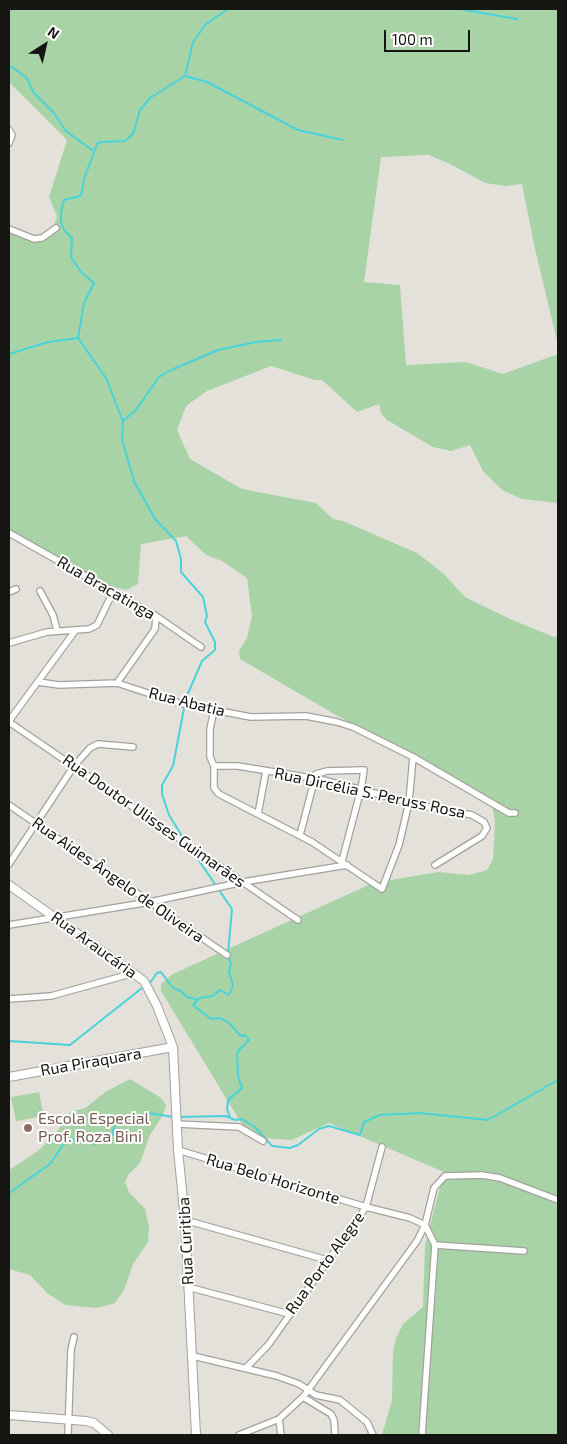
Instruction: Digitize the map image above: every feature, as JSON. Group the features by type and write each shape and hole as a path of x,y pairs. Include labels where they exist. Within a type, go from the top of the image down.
{"street":[{"path":"9,143 10,132"},
{"path":"9,229 34,239 42,238 56,228"},
{"name":"Rua Bracatinga","path":"9,533 156,616 201,647"},
{"path":"9,592 16,589"},
{"path":"40,590 53,616 57,630"},
{"path":"9,641 57,630 68,629 75,631 89,629 97,625 114,592"},
{"path":"117,683 154,629 156,616"},
{"path":"9,721 75,631"},
{"name":"Rua Abatia","path":"38,682 59,685 117,683 175,702 214,710 266,717 306,716 337,722 352,727 413,757"},
{"path":"214,710 210,729 210,757 214,766 214,788 219,794 300,836 345,863 382,889 399,844 410,802 413,757 509,813 515,813"},
{"name":"Rua Doutor Ulisses Guimarães","path":"9,721 298,920"},
{"path":"9,864 74,766 90,748 98,744 133,747"},
{"name":"Rua Dircélia S. Peruss Rosa","path":"214,766 238,766 313,778 472,815 484,822 487,828 482,836 435,865"},
{"path":"258,814 266,771"},
{"path":"300,836 313,778 316,774 327,771 365,771 345,863"},
{"name":"Rua Aides Ângelo de Oliveira","path":"9,805 227,955"},
{"path":"9,925 150,902 345,863"},
{"name":"Rua Araucária","path":"9,885 144,981 157,1006 173,1048"},
{"path":"9,999 51,996 134,973"},
{"name":"Rua Piraquara","path":"9,1076 173,1048"},
{"name":"Rua Curitiba","path":"173,1048 178,1150 186,1220 196,1435"},
{"path":"177,1124 239,1127 263,1141"},
{"name":"Rua Porto Alegre","path":"246,1368 269,1344 366,1207 382,1147"},
{"name":"Rua Belo Horizonte","path":"178,1150 366,1207 410,1218 425,1225"},
{"path":"239,1435 280,1419 308,1390 417,1242 425,1225 434,1188 445,1176 482,1174 500,1178 558,1200"},
{"path":"186,1220 327,1260"},
{"path":"422,1435 435,1245 425,1225"},
{"path":"435,1245 524,1251"},
{"path":"188,1287 289,1314"},
{"path":"68,1435 71,1350 74,1337"},
{"path":"192,1356 290,1380 316,1395 345,1403 367,1422 373,1435"},
{"path":"302,1397 331,1414 334,1420 335,1435"},
{"path":"9,1415 94,1423 108,1435"},
{"path":"280,1419 281,1435"}],"green space":[{"path":"9,9 558,9 558,345 522,184 505,186 485,183 429,155 381,157 364,282 400,285 406,365 466,362 503,374 558,354 558,503 522,499 502,490 483,471 470,445 451,451 433,447 387,420 381,413 379,404 357,412 322,380 315,380 271,366 207,391 186,406 177,430 190,459 242,489 316,503 333,519 343,521 417,553 443,573 465,597 510,619 554,637 558,635 558,1435 382,1435 392,1400 393,1352 396,1338 403,1324 423,1307 425,1245 444,1172 329,1123 292,1140 263,1138 246,1131 161,991 161,984 173,974 373,883 438,872 469,875 487,870 493,859 495,822 491,798 336,715 240,659 239,651 247,638 252,616 247,578 222,561 206,555 186,536 141,544 138,584 126,590 108,586 9,529 9,232 35,239 53,229 57,216 49,197 67,140 9,82"},
{"path":"130,1079 161,1098 166,1105 163,1115 150,1135 140,1163 129,1174 125,1182 129,1192 145,1209 149,1227 148,1242 133,1264 124,1290 115,1303 97,1308 65,1305 47,1293 30,1275 9,1269 9,1170 38,1151 56,1133 70,1112 85,1108 107,1091"},
{"path":"39,1092 44,1116 16,1121 11,1097"}],"waterway":[{"path":"184,839 169,815 162,794 162,785 173,766 186,698 202,661 215,650 215,642 205,622 207,616 203,597 181,572 181,559 176,541 155,519 134,481 122,440 123,421 106,378 78,338 84,303 94,283 81,272 71,257 72,238 64,230 61,222 61,213 64,200 80,196 97,144 101,142 125,141 133,134 140,110 150,98 185,76 193,42 206,24 228,9"},
{"path":"459,9 517,19"},
{"path":"9,65 27,78 33,92 53,112 66,131 92,150"},
{"path":"185,76 207,82 298,130 343,140"},
{"path":"9,354 48,342 78,338"},
{"path":"123,421 136,410 159,377 169,371 218,350 256,342 281,340"},
{"path":"191,849 232,909 228,953"},
{"path":"228,957 231,963 229,972 233,985 229,995 220,990 213,996 200,998 193,1005 211,1019 220,1018 228,1022 241,1036 245,1035 249,1040 237,1054 238,1077 242,1088 228,1100 227,1109 230,1117"},
{"path":"149,984 157,973 161,972 173,988 181,991 187,997 196,999 196,1002"},
{"path":"9,1041 70,1045 142,988"},
{"path":"178,1117 226,1116 235,1120 242,1119 256,1128 272,1146 290,1148 298,1145 319,1129 329,1126 360,1135 364,1122 380,1115 420,1113 488,1120 558,1080"},
{"path":"9,1193 50,1164 63,1145 70,1140 79,1139 95,1144 112,1135 115,1124 118,1121 149,1113 173,1117"}],"place":[{"name":"Escola Especial Prof. Roza Bini","path":"28,1128"}]}
